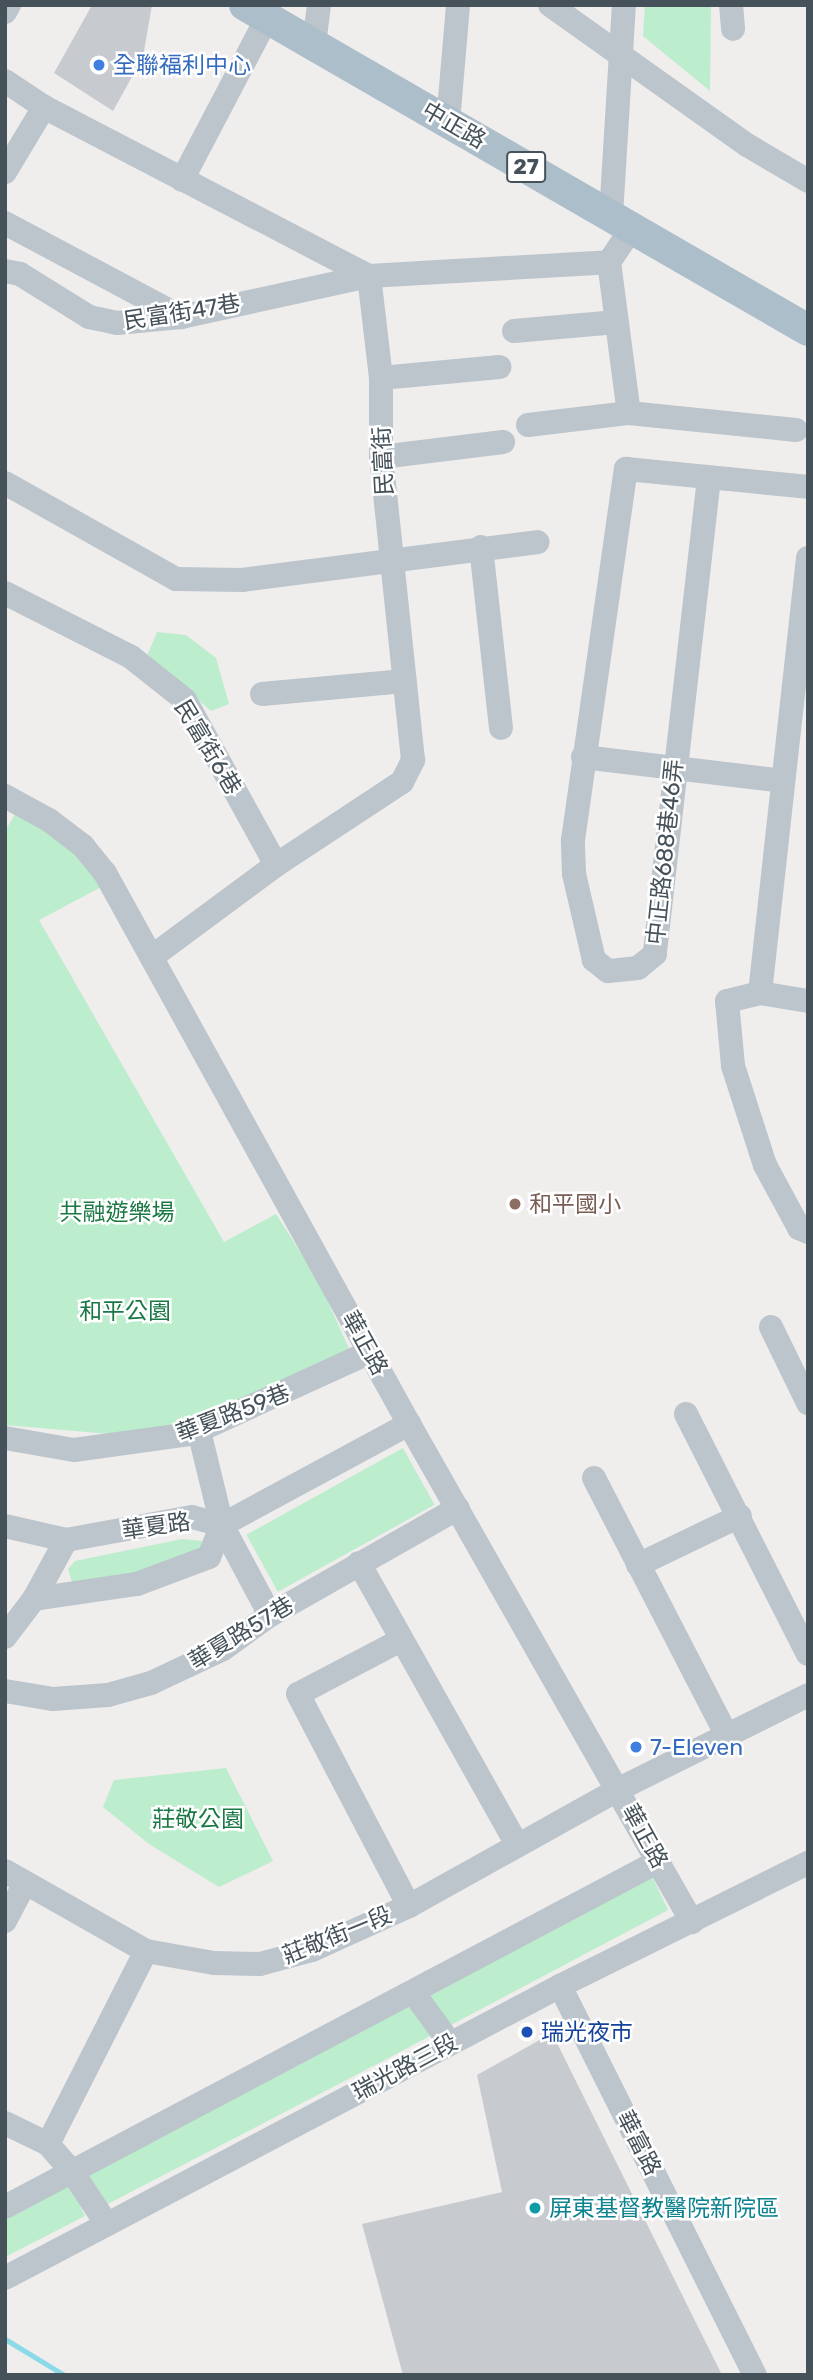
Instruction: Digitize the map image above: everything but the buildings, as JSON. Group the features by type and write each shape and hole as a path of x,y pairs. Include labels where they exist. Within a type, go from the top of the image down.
{"main road":[{"name":"中正路","path":"256,12 808,330"}],"street":[{"path":"5,12 9,5"},
{"path":"314,45 319,5"},
{"path":"448,122 458,5"},
{"path":"550,5 747,145 808,181"},
{"path":"624,5 621,55 622,222 609,262 629,414"},
{"path":"182,180 256,12"},
{"path":"5,81 44,107 369,276"},
{"path":"5,172 44,107"},
{"path":"5,223 181,317"},
{"name":"民富街47巷","path":"5,271 20,274 89,317 117,323 181,317 369,276 609,262"},
{"name":"民富街","path":"153,956 276,865 402,782 413,760 381,457 380,378 369,276"},
{"path":"514,331 617,323"},
{"path":"380,378 499,367"},
{"path":"528,425 629,414 796,430"},
{"path":"381,457 503,442"},
{"name":"中正路688巷46弄","path":"626,469 709,478 655,954 638,968 608,971 594,960 574,874 583,757 626,469"},
{"path":"709,478 808,486"},
{"path":"5,483 176,579 242,580 391,558 538,542"},
{"path":"481,547 501,728"},
{"path":"760,993 808,558"},
{"name":"民富街6巷","path":"5,593 131,657 185,700 276,865"},
{"path":"262,694 404,681"},
{"path":"583,757 783,781"},
{"name":"華正路","path":"7,803 49,820 83,846 105,873 409,1424 619,1789 692,1922"},
{"path":"808,1001 760,993 727,1001 733,1066 765,1165 799,1228 808,1233"},
{"path":"771,1327 808,1403"},
{"name":"華夏路59巷","path":"5,1438 74,1450 199,1431 370,1352"},
{"path":"686,1414 808,1654"},
{"name":"華夏路","path":"5,1526 66,1540 192,1517 222,1525 409,1424"},
{"path":"199,1431 222,1525 270,1615"},
{"path":"594,1478 726,1734"},
{"name":"華夏路57巷","path":"5,1691 53,1699 119,1692 151,1683 223,1649 270,1615 458,1508"},
{"path":"638,1565 740,1516"},
{"path":"34,1599 137,1584 209,1557 222,1525"},
{"path":"5,1637 34,1599 66,1540"},
{"path":"359,1563 517,1845"},
{"path":"401,1640 298,1694 409,1906"},
{"name":"莊敬街一段","path":"15,1877 146,1951 214,1963 260,1964 312,1950 409,1906 619,1789 808,1695"},
{"path":"5,2207 659,1861"},
{"name":"瑞光路三段","path":"5,2278 559,1986 808,1863"},
{"path":"5,1921 15,1877"},
{"path":"48,2144 146,1951"},
{"name":"華富路","path":"559,1986 755,2375"},
{"path":"413,1992 450,2043"},
{"path":"5,2123 48,2144 74,2172 106,2223"}],"green space":[{"path":"645,5 711,5 710,91 643,36"},
{"path":"157,632 186,635 216,658 229,704 211,711 147,656"},
{"name":"和平公園","path":"20,806 64,832 105,885 39,920 224,1242 276,1214 318,1280 351,1353 183,1427 121,1435 5,1425 5,831"},
{"path":"403,1448 435,1505 278,1592 246,1535"},
{"path":"182,1539 202,1541 201,1548 136,1576 72,1582 68,1569 75,1561"},
{"name":"莊敬公園","path":"226,1768 273,1861 219,1887 149,1844 103,1807 114,1780"},
{"path":"652,1876 668,1910 381,2062 104,2206 84,2173"},
{"path":"69,2182 85,2216 5,2257 5,2215"}],"waterway":[{"path":"5,2339 64,2375"}],"place":[{"name":"全聯福利中心","path":"99,65"},
{"name":"和平國小","path":"515,1204"},
{"name":"7-Eleven","path":"636,1747"},
{"name":"瑞光夜市","path":"527,2032"},
{"name":"屏東基督教醫院新院區","path":"535,2208"}],"park label":[{"name":"共融遊樂場","path":"117,1212"}]}
